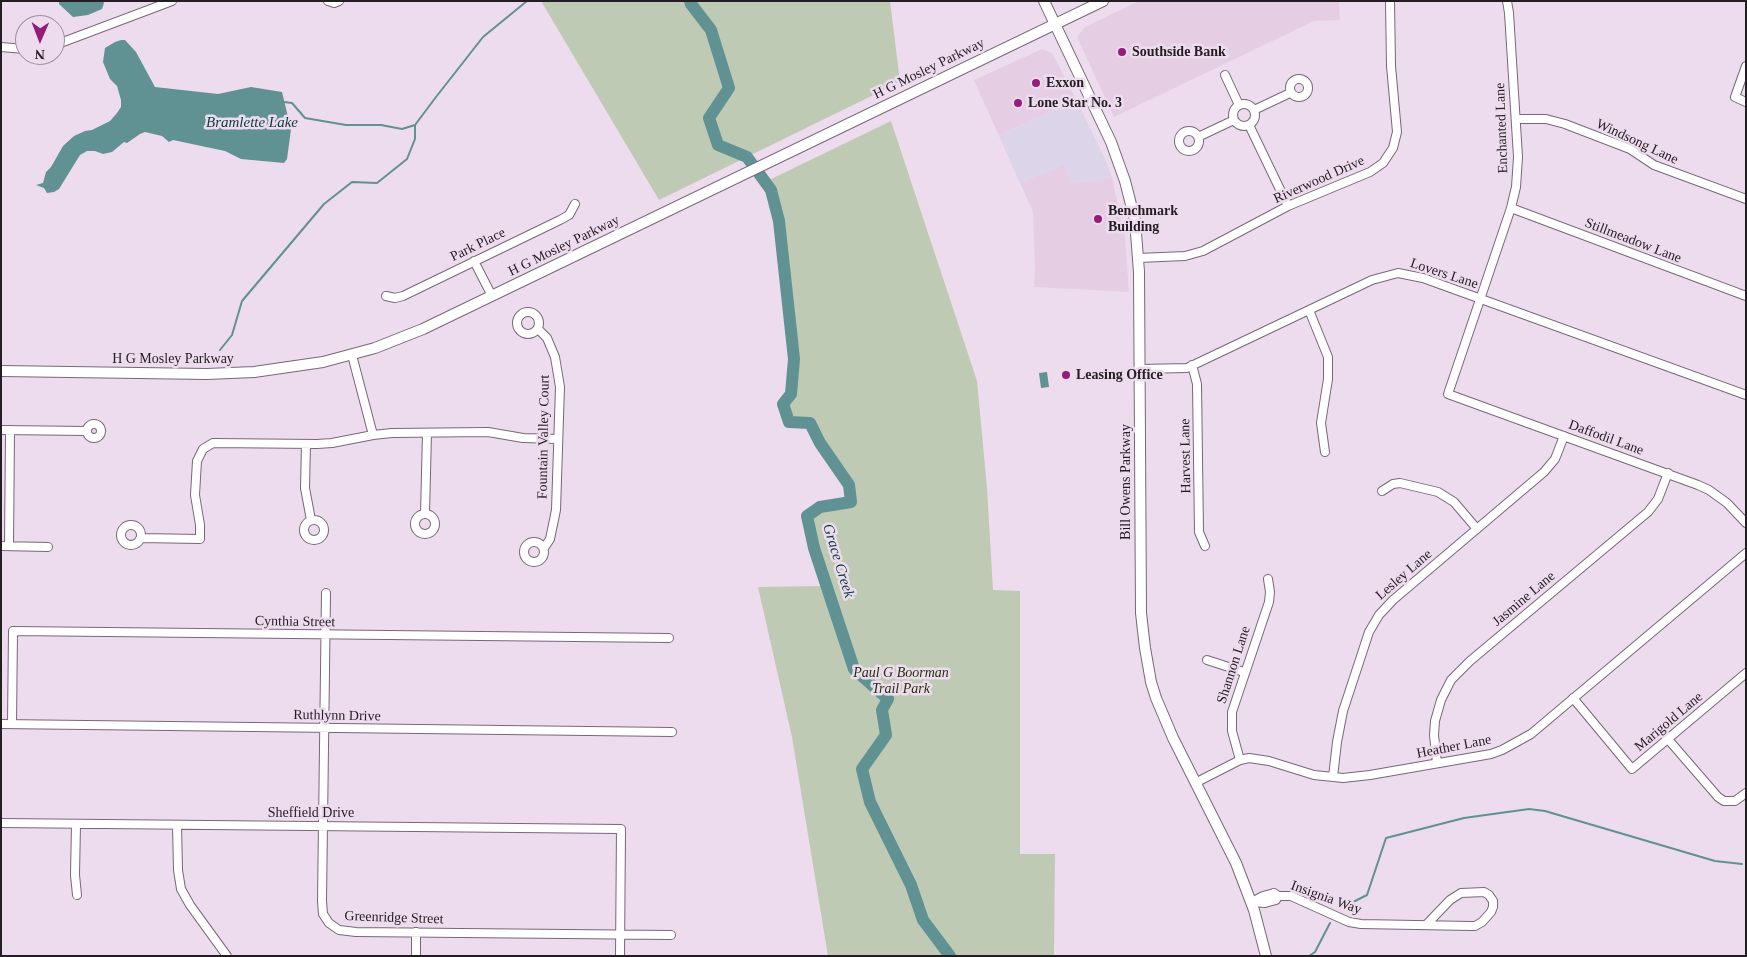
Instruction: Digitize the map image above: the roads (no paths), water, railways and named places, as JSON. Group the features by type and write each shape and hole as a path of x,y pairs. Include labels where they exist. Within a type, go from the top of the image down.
{"main road":[{"name":"Bill Owens Parkway","path":"1044,1 1118,158 1133,212 1138,258 1141,604 1145,648 1156,698 1195,783 1231,851 1252,902 1266,956"},
{"name":"H G Mosley Parkway","path":"1,371 222,373 269,370 323,362 396,340 492,296 1103,1"}],"street":[{"path":"65,41 172,1"},
{"path":"328,1 334,3 339,1"},
{"name":"Riverwood Drive","path":"1138,258 1198,253 1288,206 1376,168 1385,161 1392,151 1397,132 1390,66 1390,1"},
{"name":"Enchanted Lane","path":"1448,394 1511,208 1518,172 1507,1"},
{"path":"1,47 15,48"},
{"path":"1746,66 1734,98 1746,102"},
{"path":"1225,75 1239,105"},
{"path":"1254,110 1290,93"},
{"path":"1239,105 1249,105 1254,110 1254,120 1249,125 1242,126 1234,120 1234,110 1239,105"},
{"name":"Windsong Lane","path":"1516,119 1546,119 1566,124 1630,150 1654,165 1746,199"},
{"path":"1198,137 1234,120"},
{"path":"1249,125 1288,206"},
{"name":"Park Place","path":"386,296 395,298 403,296 564,218 569,215 575,204"},
{"name":"Stillmeadow Lane","path":"1511,208 1746,296"},
{"path":"474,261 492,296"},
{"name":"Lovers Lane","path":"1140,369 1181,368 1192,365 1372,280 1398,273 1423,278 1746,394"},
{"path":"1309,310 1328,357 1328,380 1321,423 1325,452"},
{"name":"Fountain Valley Court","path":"538,329 547,338 555,357 560,387 555,516 550,539 544,548"},
{"path":"352,354 373,435"},
{"name":"Harvest Lane","path":"1192,365 1197,384 1199,532 1205,546"},
{"name":"Daffodil Lane","path":"1448,394 1698,484 1718,496 1746,523"},
{"path":"1,430 87,431"},
{"path":"10,430 5,485 5,546 48,547"},
{"path":"141,538 200,540 200,523 195,495 197,461 200,452 209,444 217,442 306,444 332,443 386,433 488,432 523,438 558,439"},
{"path":"425,514 427,433"},
{"name":"Lesley Lane","path":"1333,777 1343,711 1374,622 1384,608 1548,468 1557,454 1564,436"},
{"path":"306,444 304,480 311,520"},
{"name":"Jasmine Lane","path":"1438,763 1434,735 1435,721 1444,694 1456,675 1470,661 1648,512 1662,492 1668,473"},
{"path":"1382,492 1393,484 1400,483 1438,492 1454,502 1477,529"},
{"name":"Heather Lane","path":"1195,783 1240,760 1249,758 1260,759 1314,775 1333,777 1370,775 1490,754 1512,746 1531,734 1746,552"},
{"name":"Shannon Lane","path":"1240,760 1233,738 1231,717 1268,602 1270,592 1268,578"},
{"name":"Greenridge Street","path":"326,593 322,907 324,917 329,923 339,930 349,932 671,934"},
{"name":"Cynthia Street","path":"12,724 13,632 669,638"},
{"path":"1207,660 1244,672"},
{"name":"Marigold Lane","path":"1573,698 1632,769 1746,673"},
{"name":"Ruthlynn Drive","path":"1,724 672,732"},
{"path":"1668,738 1718,797 1724,800 1735,801 1746,794"},
{"name":"Sheffield Drive","path":"1,823 621,829 620,934"},
{"path":"76,824 77,895"},
{"path":"177,825 178,870 181,889 190,906 227,956"},
{"name":"Insignia Way","path":"1252,902 1265,903 1276,900 1278,896 1291,896 1356,924 1471,926 1479,925 1491,912 1494,904 1491,898 1484,892 1461,893 1450,900 1426,925"},
{"path":"416,932 416,956"},
{"path":"620,934 620,956"}],"water":[{"path":"59,1 103,1 104,3 102,9 88,15 73,17 59,4"},
{"name":"Bramlette Lake","path":"125,40 136,52 155,87 218,94 251,87 282,92 291,129 287,159 284,163 241,159 225,151 173,140 169,142 162,136 145,132 127,143 124,142 112,152 103,154 87,151 80,155 59,189 47,193 44,188 36,185 43,183 46,172 63,146 74,136 110,121 121,107 117,86 110,79 103,62 105,48"},
{"path":"1047,372 1049,387 1041,388 1039,373"}],"waterway":[{"path":"220,350 232,335 242,301 324,204 352,182 377,183 407,159 415,139 415,125 436,97 483,37 527,1"},
{"name":"Grace Creek","path":"690,1 711,30 729,88 709,118 718,145 747,157 771,190 779,221 794,359 791,394 783,404 789,422 810,423 820,443 849,485 851,502 820,507 807,516 814,548 854,669 888,699 882,710 886,735 862,769 870,802 911,885 923,920 950,956"},
{"path":"284,102 292,103 305,118 346,125 381,125 402,129 415,125"},
{"path":"1340,906 1367,895 1386,838 1464,818 1529,809 1545,811 1715,861 1742,864"},
{"path":"1309,956 1315,952 1330,923"}],"place":[{"name":"Southside Bank","path":"1122,52"},
{"name":"Exxon","path":"1036,83"},
{"name":"Lone Star No. 3","path":"1018,103"},
{"name":"Benchmark Building","path":"1098,219"},
{"name":"Leasing Office","path":"1066,375"}],"park label":[{"name":"Paul G Boorman Trail Park","path":"901,682"}]}
